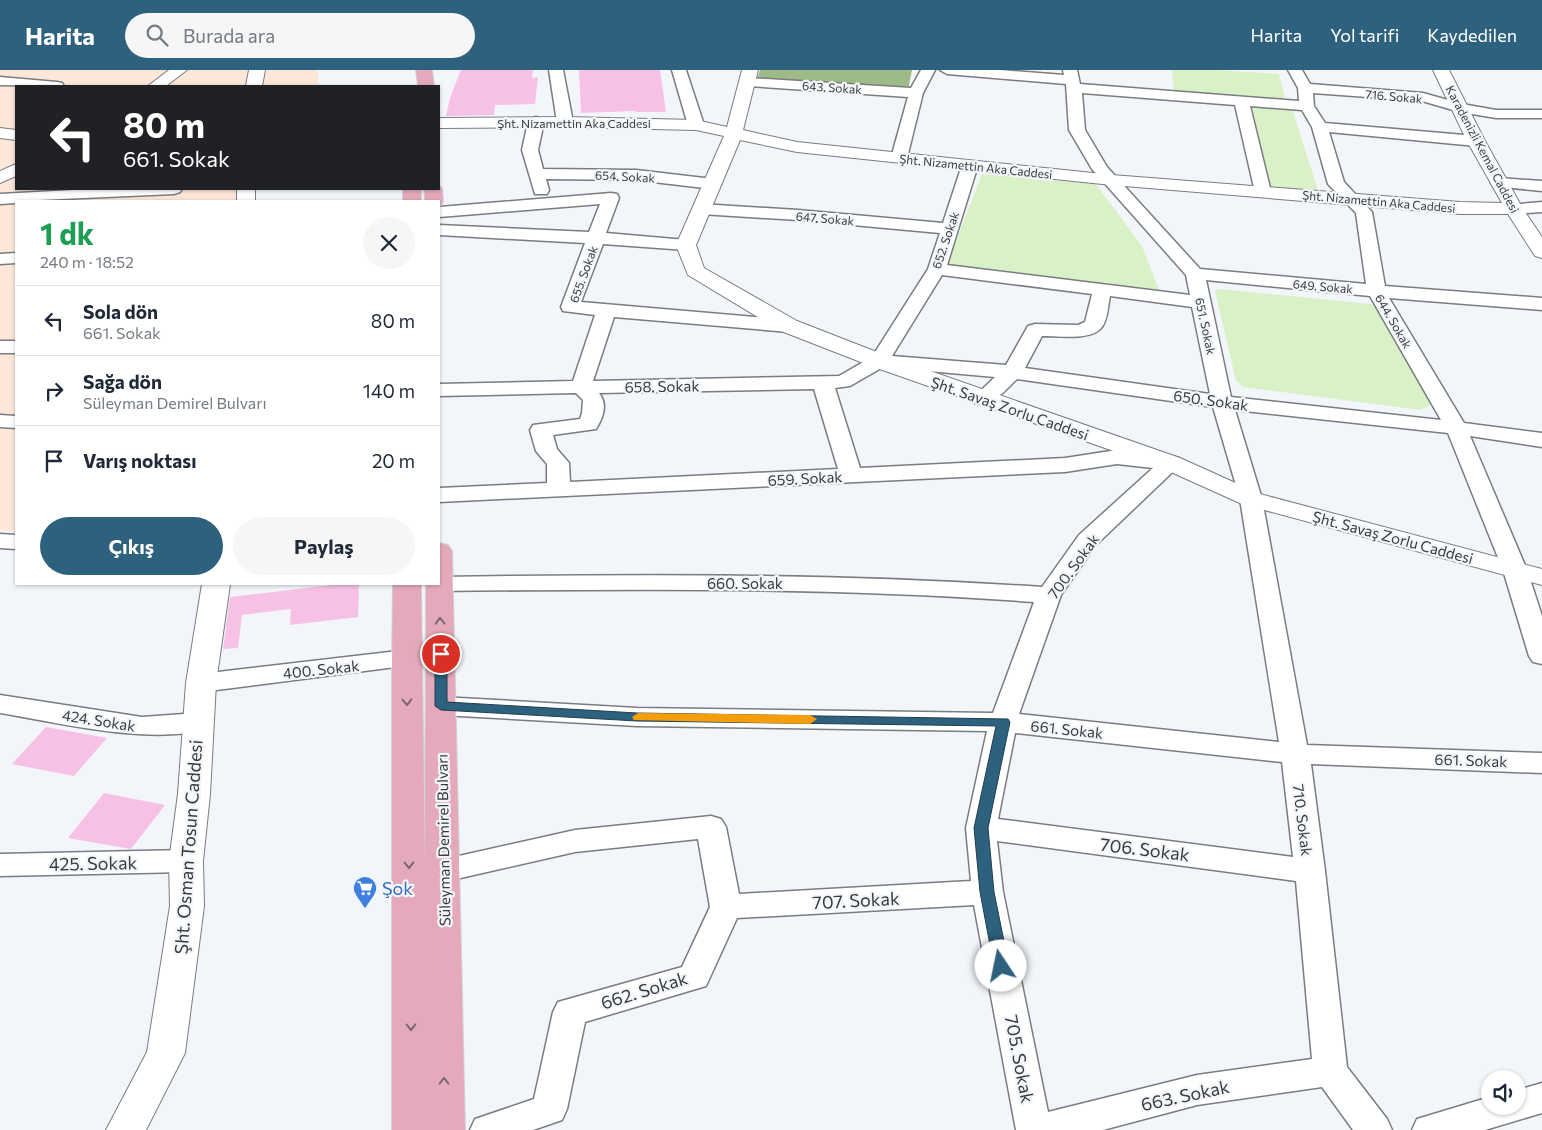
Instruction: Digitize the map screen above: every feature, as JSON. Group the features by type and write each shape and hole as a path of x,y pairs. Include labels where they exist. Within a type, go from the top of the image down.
{"main road":[{"path":"424,70 426,85"},
{"name":"Süleyman Demirel Bulvarı","path":"440,584 445,1130"},
{"path":"407,585 406,660 412,1130"}],"street":[{"path":"157,85 179,70"},
{"path":"254,85 257,70"},
{"path":"556,70 565,122"},
{"path":"679,70 696,125"},
{"path":"899,158 916,93 928,70"},
{"name":"716. Sokak","path":"947,70 1072,79 1241,100 1306,97 1423,97 1460,108 1496,114 1542,114"},
{"name":"644. Sokak","path":"1290,70 1306,97 1320,127 1336,184 1364,212 1376,291 1456,428 1515,570 1542,656"},
{"name":"Karadenizli Kemal Caddesi","path":"1440,70 1499,183 1542,252"},
{"path":"440,230 597,238 686,245 733,132 749,76"},
{"name":"643. Sokak","path":"749,76 916,93"},
{"name":"651. Sokak","path":"1072,79 1077,130 1100,169 1112,180 1195,274 1222,402 1251,499"},
{"path":"0,81 45,85"},
{"path":"1241,100 1264,192"},
{"path":"536,122 530,150 544,202"},
{"name":"Şht. Nizamettin Aka Caddesi","path":"440,123 565,122 696,125 797,147 970,166 1112,180 1460,208 1514,209"},
{"path":"1320,127 1476,141"},
{"path":"0,133 15,135"},
{"name":"652. Sokak","path":"879,361 936,269 970,166"},
{"path":"0,178 15,170"},
{"name":"654. Sokak","path":"537,174 636,175 712,184"},
{"path":"1499,183 1542,186"},
{"path":"0,199 157,190"},
{"name":"655. Sokak","path":"440,212 611,198 570,307 789,326"},
{"path":"1514,209 1542,207"},
{"name":"647. Sokak","path":"701,209 798,215 950,229"},
{"name":"Şht. Savaş Zorlu Caddesi","path":"686,245 695,271 789,326 879,361 1170,464 1251,499 1542,577"},
{"path":"0,259 15,258"},
{"path":"936,269 1201,302"},
{"name":"649. Sokak","path":"1195,274 1542,304"},
{"path":"982,399 1014,372 1035,330 1080,331 1094,325 1102,290"},
{"path":"559,490 558,463 547,451 541,430 588,424 593,413 593,399 581,387 606,311"},
{"path":"0,347 15,347"},
{"name":"650. Sokak","path":"879,361 1014,372 1222,402 1456,428 1542,440"},
{"name":"658. Sokak","path":"440,390 843,382 879,361"},
{"path":"823,383 850,476"},
{"path":"0,421 15,422"},
{"name":"659. Sokak","path":"440,495 1065,465 1117,456 1170,464"},
{"name":"700. Sokak","path":"1003,722 1049,595 1087,540 1170,464"},
{"name":"710. Sokak","path":"1251,499 1295,754 1310,870 1330,1071"},
{"path":"0,541 15,542"},
{"name":"660. Sokak","path":"440,584 799,583 959,588 1049,595"},
{"name":"Şht. Osman Tosun Caddesi","path":"126,1130 166,1053 187,906 186,861 194,794 201,683 216,585"},
{"name":"400. Sokak","path":"201,683 406,660 441,654"},
{"name":"424. Sokak","path":"0,704 142,726 198,722"},
{"name":"661. Sokak","path":"441,706 637,717 1003,722 1295,754 1542,763"},
{"name":"705. Sokak","path":"1003,722 981,828 987,892 1034,1130"},
{"path":"443,870 575,841 711,827 726,907"},
{"name":"706. Sokak","path":"981,828 1310,870"},
{"name":"425. Sokak","path":"0,865 186,861"},
{"name":"707. Sokak","path":"726,907 987,892"},
{"name":"662. Sokak","path":"488,1130 549,1109 570,1012 694,977 726,907"},
{"path":"1330,1071 1374,1130"},
{"name":"663. Sokak","path":"1042,1130 1197,1090 1330,1071"},
{"path":"1526,1103 1542,1098"},
{"path":"1430,1130 1484,1115"}],"shaded area":[{"path":"0,70 318,70 318,85 15,85 15,190 246,190 245,200 15,200 15,532 0,530"}],"green space":[{"path":"760,70 912,70 908,90 757,80"},
{"path":"1172,70 1218,70 1279,74 1285,99 1174,92"},
{"path":"1251,106 1292,109 1319,193 1271,189"},
{"path":"982,174 1096,184 1142,246 1160,292 946,267"},
{"path":"1218,289 1371,304 1378,308 1431,405 1421,410 1243,387 1236,381 1215,291"}],"building":[{"path":"461,70 533,70 532,78 538,77 535,104 495,105 494,115 446,116 450,98"},
{"path":"579,70 660,70 666,112 581,113"},
{"path":"332,585 359,585 358,617 290,625 291,609 242,615 238,648 223,649 230,597"},
{"path":"46,727 107,738 74,776 12,764"},
{"path":"104,793 165,805 131,849 68,838"}],"slow traffic":[{"path":"638,717 810,719"}],"place":[{"name":"Şok","path":"365,909"}],"route":[{"path":"441,654 441,706 637,717 1003,722 981,828 987,892 1001,966"}]}
